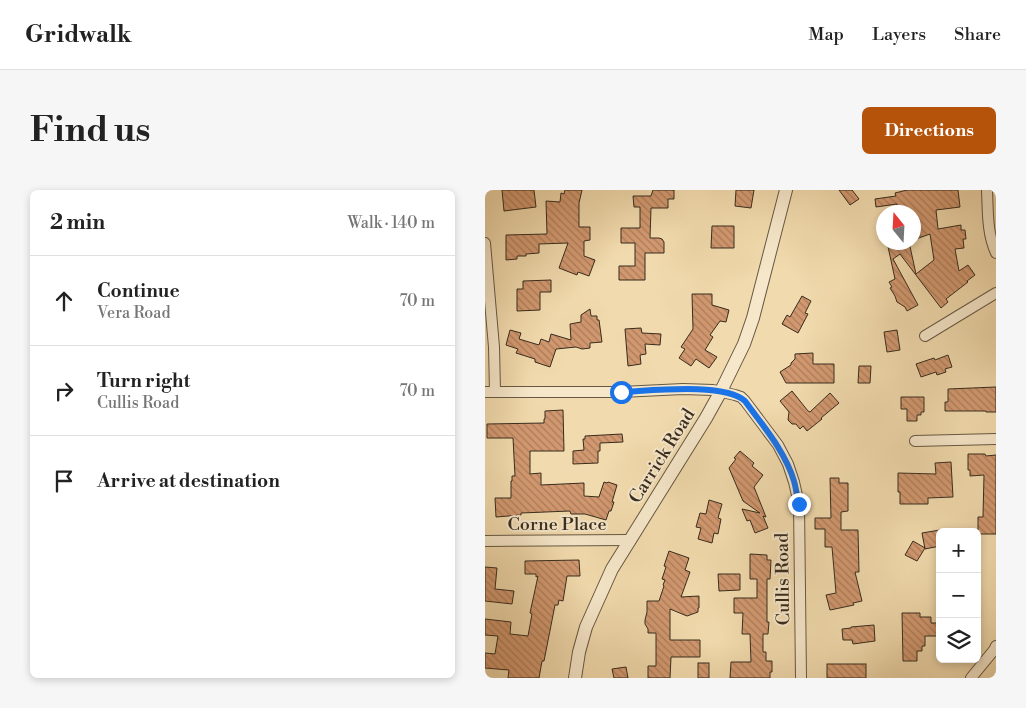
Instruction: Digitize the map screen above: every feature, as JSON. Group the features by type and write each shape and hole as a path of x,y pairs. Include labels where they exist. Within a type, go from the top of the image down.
{"street":[{"name":"Carrick Road","path":"575,678 579,652 586,627 612,568 706,418 744,344 753,318 786,190"},
{"path":"987,190 989,232 996,253"},
{"path":"485,244 494,346 490,392"},
{"path":"925,336 996,293"},
{"name":"Cullis Road","path":"490,392 621,392 683,389 721,391 735,395 745,401 778,446 788,464 799,504 801,678"},
{"path":"915,441 996,439"},
{"name":"Corne Place","path":"485,541 630,540"},
{"path":"971,678 995,650 996,646"}],"building":[{"path":"502,190 534,190 536,207 504,211"},
{"path":"565,190 582,190 579,203 579,227 590,227 590,240 584,241 584,256 595,260 589,276 578,272 577,275 559,268 568,243 539,244 539,253 526,254 526,256 517,256 517,259 506,260 506,235 547,234 546,201 560,202 561,193 564,194"},
{"path":"653,190 674,190 674,199 668,199 668,208 651,208 650,238 662,239 664,242 664,253 645,253 645,280 619,280 619,266 635,266 635,243 621,243 621,228 640,228 640,207 634,207 633,196 651,196"},
{"path":"736,190 754,190 751,208 735,206"},
{"path":"839,190 852,190 859,199 850,205"},
{"path":"907,190 958,190 960,207 936,210 938,229 961,225 961,230 965,230 966,239 963,239 964,248 955,249 959,271 968,265 975,275 946,299 948,302 941,308 900,254 893,259 918,305 907,311 905,307 897,302 890,288 892,287 889,282 895,279 889,250 911,250 916,274 934,260 930,234 921,237 921,205 897,204 876,205 876,207 875,199 896,196 895,193"},
{"path":"712,226 734,226 734,248 711,248"},
{"path":"551,280 551,292 540,292 540,310 517,311 517,289 523,289 523,281"},
{"path":"692,294 712,294 712,305 729,310 726,322 720,321 710,335 713,337 705,350 717,357 709,368 696,359 691,366 679,358 685,349 681,347 693,329"},
{"path":"802,296 811,301 805,313 808,314 798,333 782,324 787,315 790,317"},
{"path":"590,309 591,316 597,316 597,320 599,320 602,342 590,343 590,348 556,349 550,367 535,362 535,359 516,353 518,349 506,345 510,330 521,333 519,339 539,345 541,339 549,342 551,334 571,340 570,324 581,322 581,315"},
{"path":"641,328 642,333 661,334 660,345 645,344 646,354 640,355 641,364 628,366 625,329"},
{"path":"897,330 900,350 887,352 884,332"},
{"path":"813,353 813,364 834,364 834,383 786,383 780,372 791,365 795,359 795,354"},
{"path":"948,355 952,367 945,369 946,372 937,375 936,372 921,377 916,364"},
{"path":"859,366 871,366 870,383 858,383"},
{"path":"996,387 996,412 945,411 945,402 948,402 948,389"},
{"path":"792,391 810,412 830,393 839,403 807,431 803,426 800,429 796,424 792,424 788,420 789,412 780,401"},
{"path":"901,397 924,397 924,412 921,412 921,415 917,415 917,421 907,421 907,409 901,409"},
{"path":"563,410 564,451 530,451 530,474 541,473 541,485 584,483 584,496 599,497 604,482 617,485 612,502 614,502 606,520 585,514 571,514 570,511 521,513 521,515 496,517 495,498 511,498 511,481 512,476 515,476 513,438 487,438 487,424 544,423 545,411"},
{"path":"622,434 623,442 600,443 598,463 573,464 573,451 584,450 583,439 585,439 585,436"},
{"path":"740,451 754,463 752,466 763,475 754,487 766,517 763,516 768,528 755,533 750,520 747,521 742,509 760,513 743,501 729,468"},
{"path":"968,454 996,455 996,534 981,534 981,528 978,528 978,517 983,517 984,475 970,476 970,470 968,470"},
{"path":"951,462 953,497 928,498 928,504 900,504 898,473 936,474 935,463"},
{"path":"830,478 839,478 839,483 848,483 848,511 841,512 841,530 858,530 859,572 855,572 862,601 853,603 854,605 830,610 826,595 836,593 832,547 825,547 825,529 815,529 815,518 831,518"},
{"path":"709,500 722,504 718,518 721,519 718,534 714,533 712,543 698,539 701,528 696,527 700,513 706,514"},
{"path":"936,531 936,547 925,549 922,533"},
{"path":"913,541 925,548 917,561 905,555"},
{"path":"669,551 689,558 685,570 690,572 681,597 699,596 698,612 687,616 670,609 670,640 700,640 700,657 671,657 670,678 648,678 648,666 656,666 656,633 648,633 645,624 647,601 659,601 665,580 662,579 666,567 664,566"},
{"path":"750,554 767,555 767,560 771,560 770,579 767,579 768,634 763,634 763,652 766,652 766,661 772,661 772,672 770,672 770,678 730,678 731,662 751,662 750,634 742,634 743,613 734,613 734,598 757,598 757,579 750,579"},
{"path":"579,560 580,576 567,576 563,601 559,600 558,605 555,605 539,678 508,678 509,670 485,668 485,653 495,654 498,636 485,635 485,619 511,622 510,634 528,636 532,614 530,613 538,576 536,577 536,574 525,574 525,561"},
{"path":"485,567 497,568 495,589 514,591 512,604 485,601"},
{"path":"718,574 740,574 740,590 719,591"},
{"path":"902,613 920,613 920,617 931,617 931,623 936,623 936,636 925,636 925,646 922,646 922,651 917,651 917,661 903,661"},
{"path":"874,625 875,641 853,644 852,640 843,640 842,629"},
{"path":"698,663 709,663 709,678 698,678"},
{"path":"827,664 866,664 866,678 827,678"},
{"path":"626,667 628,678 614,678 612,669"}],"route":[{"path":"621,392 683,389 713,390 741,398 778,446 788,464 799,504"}]}
